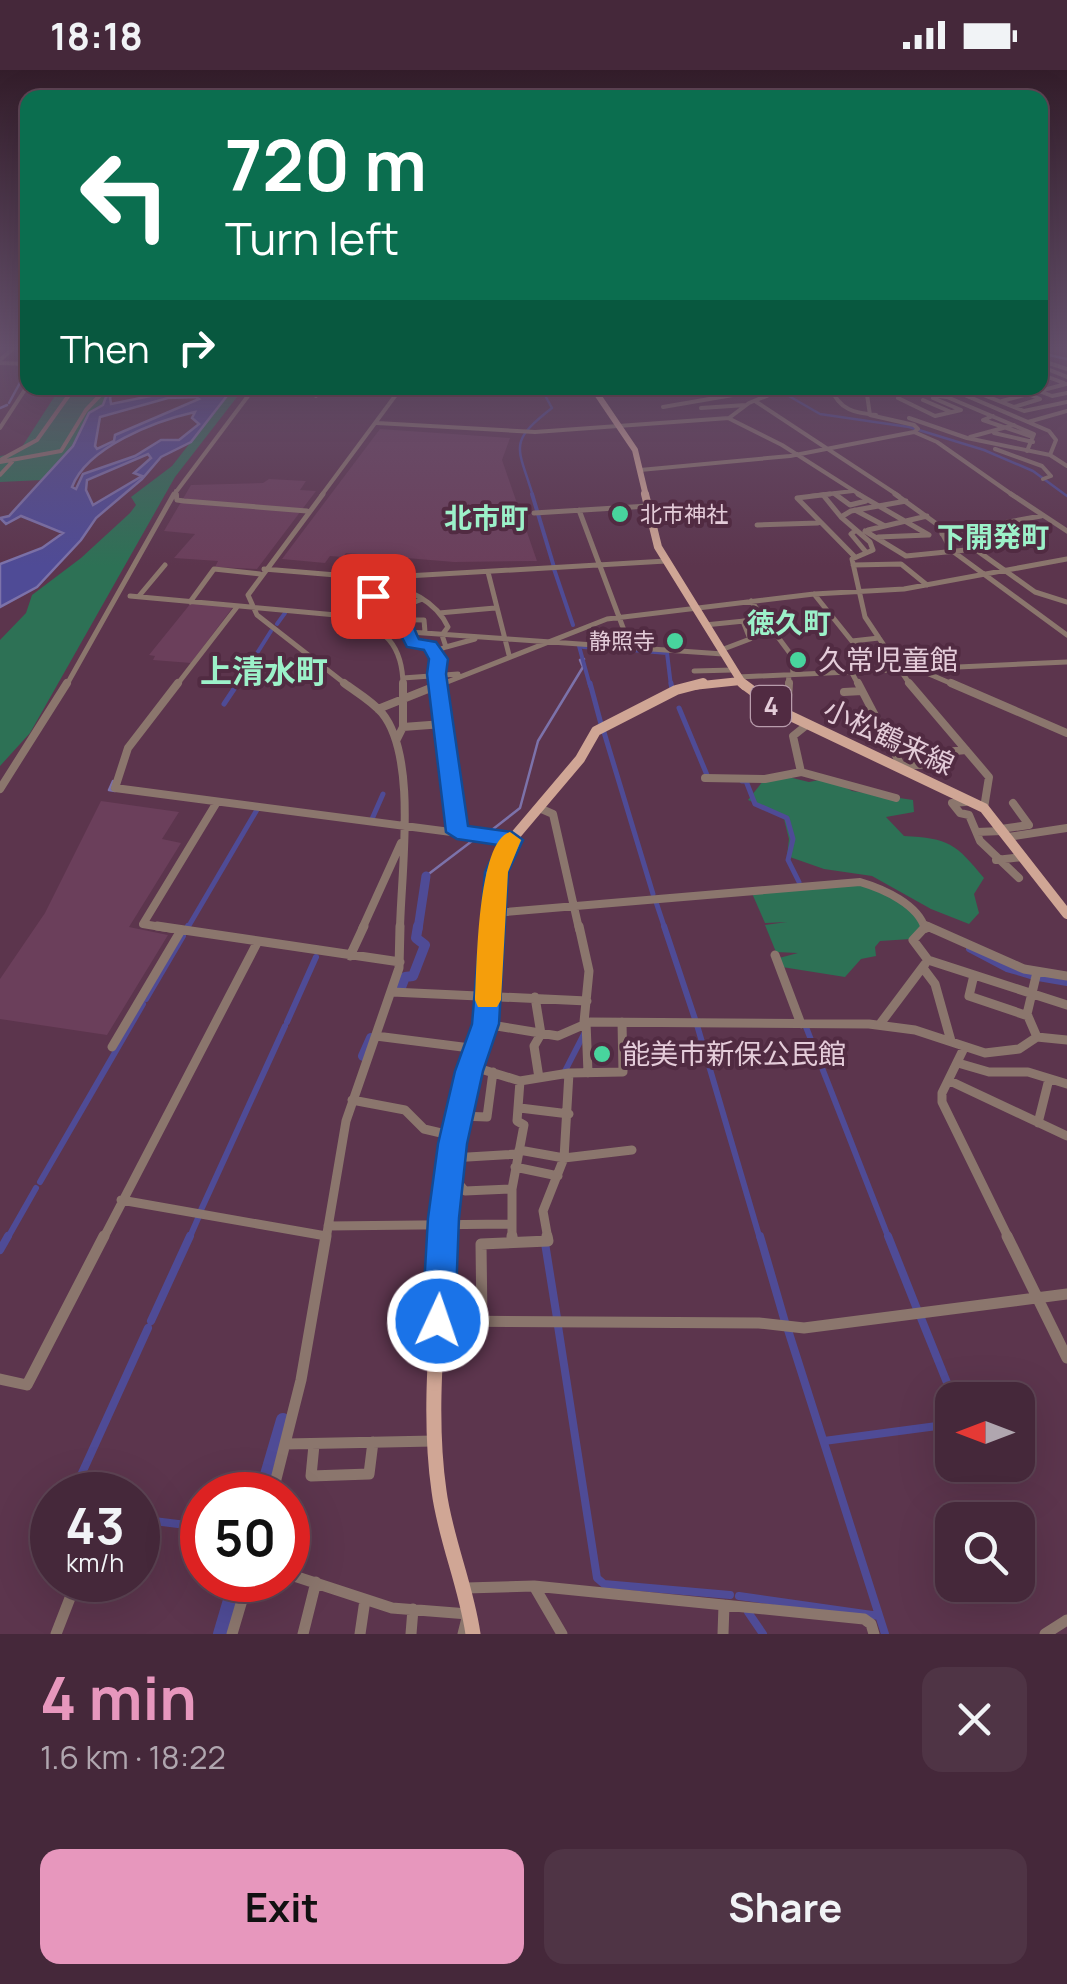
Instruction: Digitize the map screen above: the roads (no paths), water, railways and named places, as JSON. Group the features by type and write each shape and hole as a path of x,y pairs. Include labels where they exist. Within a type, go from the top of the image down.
{"main road":[{"name":"小松鶴来線","path":"615,420 635,450 658,547 737,676 754,695 983,808 1067,914"},
{"path":"473,1634 466,1588 438,1496 434,1441 438,1321 451,1158 471,1066 485,1024 496,872 512,840 603,727 696,684 737,676"}],"street":[{"path":"41,440 53,420"},
{"path":"0,461 61,451 80,420"},
{"path":"0,790 51,712 176,490 230,420"},
{"path":"512,840 113,786 128,748 244,606 262,572 376,422 524,432 699,420"},
{"path":"733,420 800,454 873,507 928,534"},
{"path":"785,420 1036,592 1067,602"},
{"path":"897,420 908,422 1067,531"},
{"path":"919,420 966,438 1050,455 1067,466"},
{"path":"984,420 1034,440"},
{"path":"1002,420 1034,440"},
{"path":"1024,420 1056,439 1067,439"},
{"path":"979,438 1034,420"},
{"path":"640,470 800,454 916,430"},
{"path":"0,461 26,452 45,432"},
{"path":"990,432 1034,440"},
{"path":"979,438 1046,468 1051,476 1045,478"},
{"path":"1050,455 1056,439"},
{"path":"1027,452 1034,440"},
{"path":"0,475 12,462"},
{"path":"176,490 177,500 307,511"},
{"path":"853,491 797,498 854,556 865,617 898,670 989,777 983,808"},
{"path":"835,494 850,505 866,501"},
{"path":"823,496 874,550 854,556"},
{"path":"757,525 820,523 855,510 906,502"},
{"path":"537,513 648,506"},
{"path":"807,510 832,507"},
{"path":"579,510 631,649"},
{"path":"855,510 911,536"},
{"path":"867,518 885,513"},
{"path":"866,552 851,534 927,516"},
{"path":"870,542 1043,516"},
{"path":"854,565 914,563 880,539 860,531"},
{"path":"947,533 954,552 1067,636"},
{"path":"906,556 976,549"},
{"path":"378,710 541,642 619,616 927,585 1067,558"},
{"path":"381,581 666,561"},
{"path":"901,564 927,585"},
{"path":"166,565 134,596 360,618 408,616 424,620 441,614 495,608"},
{"path":"190,602 214,570 357,577 381,581 417,597 441,614 448,627"},
{"path":"488,572 509,656"},
{"path":"360,618 381,581"},
{"path":"814,594 864,655 888,652"},
{"path":"370,600 391,602 417,597"},
{"path":"408,616 417,597"},
{"path":"752,601 792,656 787,714"},
{"path":"391,602 413,644 426,644 436,651"},
{"path":"244,606 378,710 397,739 402,762 400,962 352,1100 278,1472"},
{"path":"360,618 381,630 404,660 403,727 397,739"},
{"path":"424,620 425,632"},
{"path":"705,625 764,620"},
{"path":"381,630 699,654 722,652 750,640 743,621"},
{"path":"442,635 448,627"},
{"path":"448,627 459,629 462,636"},
{"path":"442,635 446,646"},
{"path":"436,651 478,638"},
{"path":"852,642 879,638"},
{"path":"436,651 457,832"},
{"path":"696,684 692,681 699,654"},
{"path":"694,672 791,675 1067,662"},
{"path":"918,670 1067,733"},
{"path":"852,673 902,767 950,763 945,752 966,750"},
{"path":"402,678 465,674"},
{"path":"844,692 862,691"},
{"path":"403,727 443,724"},
{"path":"800,772 792,736 808,724"},
{"path":"705,778 765,780 800,772 896,798"},
{"path":"217,802 144,920 148,927 400,962"},
{"path":"952,803 983,808 969,815 960,813 952,803"},
{"path":"988,848 1029,826 1013,804"},
{"path":"539,808 553,814 589,971 585,1022 588,1073"},
{"path":"969,815 996,860 1019,878"},
{"path":"977,832 1006,835 1067,828"},
{"path":"350,956 402,843"},
{"path":"996,860 1023,858"},
{"path":"1008,880 1037,875"},
{"path":"494,913 847,881 883,889 927,926 998,960 1036,972 1067,976"},
{"path":"927,926 913,940 935,984 952,1041"},
{"path":"112,1047 180,932"},
{"path":"0,1379 26,1384 257,943"},
{"path":"775,955 800,1024"},
{"path":"925,964 1067,1004"},
{"path":"880,1024 925,964"},
{"path":"1036,972 1028,1016 1037,1037"},
{"path":"974,975 968,996 1028,1016"},
{"path":"392,992 587,1000"},
{"path":"535,997 542,1034 534,1046 539,1078"},
{"path":"485,1024 558,1036 585,1022 880,1024 952,1041 978,1054 1004,1056 1021,1051 1037,1037 1067,1040"},
{"path":"471,1066 520,1081 569,1073 623,1072 622,1022"},
{"path":"376,1036 478,1049"},
{"path":"964,1048 942,1093 942,1102 1067,1358"},
{"path":"958,1064 970,1070 1013,1070 1067,1084"},
{"path":"460,1116 487,1117 493,1072"},
{"path":"482,1321 481,1244 548,1240 544,1212 564,1158 569,1073"},
{"path":"1038,1123 1049,1079"},
{"path":"512,1241 512,1189 524,1124 517,1121 520,1081"},
{"path":"950,1081 1067,1136"},
{"path":"352,1100 406,1110 424,1128 454,1136"},
{"path":"520,1108 569,1114"},
{"path":"451,1158 518,1152 564,1158 632,1150"},
{"path":"515,1167 558,1176"},
{"path":"451,1174 465,1192 512,1189"},
{"path":"121,1200 327,1231 510,1224"},
{"path":"438,1321 759,1323 804,1328 1067,1294"},
{"path":"286,1444 434,1441"},
{"path":"314,1445 312,1476 369,1474 373,1442"},
{"path":"310,1580 365,1600 412,1610 468,1614 463,1634"},
{"path":"302,1634 316,1582"},
{"path":"466,1588 534,1586 864,1620 871,1624 874,1634"},
{"path":"534,1586 562,1634"},
{"path":"360,1634 365,1600"},
{"path":"56,1634 68,1602"},
{"path":"232,1634 241,1602"},
{"path":"724,1605 724,1634"},
{"path":"410,1634 412,1610"},
{"path":"1045,1634 1067,1620"}],"waterway":[{"path":"533,496 520,446 528,429 538,420"},
{"path":"861,420 909,427 984,450 1033,471 1067,496"},
{"path":"532,494 554,567"},
{"path":"554,569 573,625"},
{"path":"277,624 285,613"},
{"path":"242,677 271,631"},
{"path":"579,646 590,686"},
{"path":"583,647 626,650"},
{"path":"631,650 667,653 671,686"},
{"path":"488,833 520,808 538,741 583,667 580,660 584,659"},
{"path":"224,704 240,680"},
{"path":"590,683 601,724"},
{"path":"671,683 672,691"},
{"path":"679,708 707,775"},
{"path":"603,729 653,894"},
{"path":"113,781 109,790 115,791"},
{"path":"742,781 746,781 755,804 787,818 793,839 788,860 799,882"},
{"path":"372,819 383,794"},
{"path":"187,929 258,808"},
{"path":"426,876 476,838"},
{"path":"418,929 426,876"},
{"path":"655,899 695,1019"},
{"path":"186,930 188,926"},
{"path":"400,990 405,977 413,976 425,945 416,938 418,926"},
{"path":"146,999 183,936"},
{"path":"969,949 1007,969 1031,976"},
{"path":"287,1022 316,957"},
{"path":"1038,978 1067,983"},
{"path":"40,1182 143,1004"},
{"path":"697,1025 760,1239"},
{"path":"201,1210 285,1026"},
{"path":"806,1027 889,1239"},
{"path":"565,1071 584,1034"},
{"path":"363,1056 371,1038"},
{"path":"7,1239 36,1188"},
{"path":"189,1239 199,1216"},
{"path":"0,1250 8,1236"},
{"path":"151,1321 190,1236"},
{"path":"760,1236 785,1322"},
{"path":"888,1236 917,1309"},
{"path":"545,1243 557,1318"},
{"path":"921,1318 947,1382"},
{"path":"558,1326 597,1578 604,1584 730,1595"},
{"path":"82,1472 148,1328"},
{"path":"788,1330 885,1634"},
{"path":"268,1472 283,1420"},
{"path":"824,1441 935,1426"},
{"path":"160,1522 180,1524"},
{"path":"739,1596 879,1616"},
{"path":"220,1634 229,1602"},
{"path":"748,1612 763,1634"}],"place":[{"name":"北市神社","path":"620,514"},
{"name":"静照寺","path":"675,641"},
{"name":"久常児童館","path":"798,660"},
{"name":"能美市新保公民館","path":"602,1054"}],"district":[{"name":"北市町","path":"486,518"},
{"name":"下開発町","path":"993,537"},
{"name":"徳久町","path":"789,623"},
{"name":"上清水町","path":"264,672"}]}
